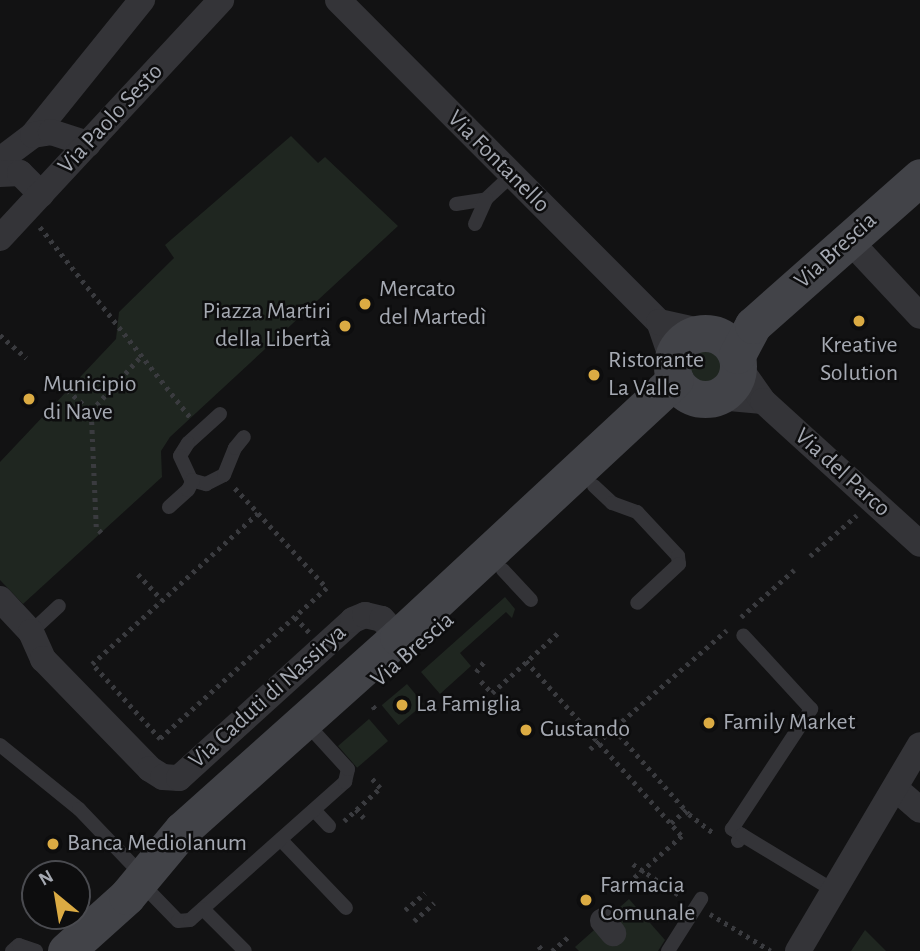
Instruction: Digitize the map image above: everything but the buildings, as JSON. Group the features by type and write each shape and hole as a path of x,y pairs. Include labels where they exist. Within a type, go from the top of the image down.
{"main road":[{"name":"Via Brescia","path":"690,383 684,340 730,343 920,177"},
{"name":"Via Brescia","path":"138,886 182,830 398,637 690,383 733,385 730,343"},
{"name":"Via Brescia","path":"66,951 138,886 195,845 503,570 594,486 690,383"}],"street":[{"path":"0,160 33,135 142,0"},
{"name":"Via Paolo Sesto","path":"0,238 221,0"},
{"name":"Via Fontanello","path":"338,0 659,322 690,383"},
{"path":"33,135 51,132 88,144"},
{"path":"0,174 20,173 33,202"},
{"path":"848,239 920,316"},
{"path":"659,322 730,343 763,401"},
{"path":"690,383 763,401"},
{"name":"Via del Parco","path":"763,401 920,544"},
{"name":"Via Caduti di Nassirya","path":"0,599 31,632 43,659 150,769 163,777 179,778 353,620 365,615 382,619 398,637"},
{"path":"798,951 836,892 920,745"},
{"path":"895,788 920,810"}],"lane":[{"path":"475,224 486,200 511,176"},
{"path":"456,204 486,200"},
{"path":"220,414 180,456 183,468 193,480 206,484 224,475 234,448 244,437"},
{"path":"169,507 188,490 193,480"},
{"path":"594,486 612,503 637,512 678,556 679,564 637,603"},
{"path":"503,570 531,600"},
{"path":"31,632 59,606"},
{"path":"743,635 811,709 732,829 739,838 790,869 836,892"},
{"path":"0,745 79,809 138,886 177,921 190,920 345,782 348,769 317,735"},
{"path":"314,810 335,825"},
{"path":"281,839 346,908"},
{"path":"668,951 701,899"},
{"path":"203,909 245,951"},
{"path":"12,951 19,946 36,951"}],"path":[{"path":"33,202 142,355 201,431"},
{"path":"0,335 26,358"},
{"path":"101,533 96,527 91,411 142,355"},
{"path":"67,390 91,411"},
{"path":"224,475 327,588 160,739 92,664 258,513"},
{"path":"810,556 873,501"},
{"path":"590,749 794,570"},
{"path":"138,574 162,600"},
{"path":"481,681 492,693 559,632"},
{"path":"476,672 485,660"},
{"path":"526,661 682,836 623,888"},
{"path":"373,706 377,711"},
{"path":"614,729 685,810 717,835"},
{"path":"335,825 380,788 371,778"},
{"path":"356,809 364,818"},
{"path":"671,823 685,810"},
{"path":"633,864 641,872"},
{"path":"405,910 425,892"},
{"path":"414,921 434,903"},
{"path":"552,951 568,937"},
{"path":"539,946 543,951"}],"shaded area":[{"path":"291,136 318,163 325,157 398,226 170,437 161,451 162,477 23,604 0,580 0,462 116,339 119,312 174,258 165,245"},
{"path":"706,345 721,351 727,366 721,381 706,387 691,381 685,366 691,351"},
{"path":"505,597 515,609 512,618 506,612 460,653 471,666 440,694 421,672"},
{"path":"407,684 424,704 398,725 382,705"},
{"path":"369,719 388,741 357,768 338,746"},
{"path":"629,899 665,940 658,951 579,951 575,947"},
{"path":"865,930 886,951 851,951"}],"place":[{"name":"Mercato del Martedì","path":"365,304"},
{"name":"Kreative Solution","path":"859,321"},
{"name":"Piazza Martiri della Libertà","path":"345,326"},
{"name":"Ristorante La Valle","path":"594,375"},
{"name":"Municipio di Nave","path":"29,399"},
{"name":"La Famiglia","path":"402,705"},
{"name":"Family Market","path":"709,723"},
{"name":"Gustando","path":"526,730"},
{"name":"Banca Mediolanum","path":"53,844"},
{"name":"Farmacia Comunale","path":"586,900"}]}
